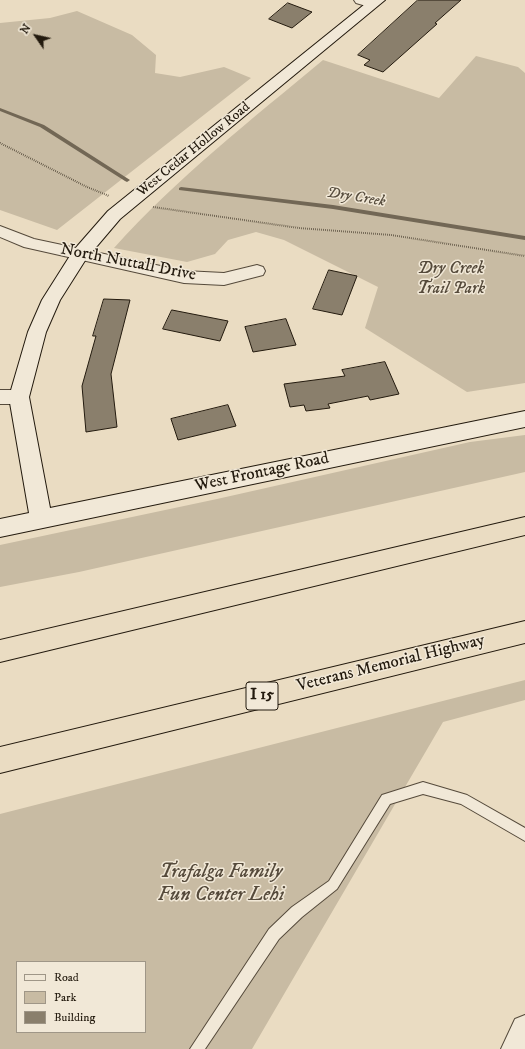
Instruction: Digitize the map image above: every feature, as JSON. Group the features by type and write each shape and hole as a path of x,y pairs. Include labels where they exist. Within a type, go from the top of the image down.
{"highway":[{"path":"0,651 525,526"},
{"name":"Veterans Memorial Highway","path":"0,760 525,632"}],"street":[{"name":"West Cedar Hollow Road","path":"10,397 25,381 37,332 63,278 79,254 114,215 314,52 370,1"},
{"name":"North Nuttall Drive","path":"0,231 30,243 192,278 224,279 257,271"},
{"path":"10,397 41,519"},
{"name":"West Frontage Road","path":"0,528 525,419"},
{"path":"515,1049 525,1029"}],"lane":[{"path":"197,1049 274,934 297,912 332,885 386,799 423,788 463,799 525,835"}],"path":[{"path":"0,143 110,197"},
{"path":"150,206 299,228 391,235 525,256"}],"green space":[{"path":"77,11 132,35 156,55 155,73 180,77 224,67 251,78 57,230 0,210 0,23 50,18"},
{"name":"Dry Creek Trail Park","path":"476,56 518,67 525,73 525,383 467,392 365,328 378,287 284,240 256,232 228,240 215,254 187,262 114,248 138,222 215,150 323,60 439,98"},
{"path":"525,435 525,472 79,572 0,587 0,545 217,499 470,442"},
{"name":"Trafalga Family Fun Center Lehi","path":"525,680 525,700 443,722 252,1049 0,1049 0,814"}],"building":[{"path":"418,0 461,0 435,23 437,24 383,72 364,65 370,60 358,55"},
{"path":"288,3 312,12 292,28 269,19"},
{"path":"329,270 357,276 342,315 313,309"},
{"path":"104,299 130,300 111,374 117,427 86,432 82,386 96,336 93,336"},
{"path":"172,310 228,321 220,341 163,329"},
{"path":"286,319 296,345 253,352 245,327"},
{"path":"385,362 399,394 370,400 368,396 328,404 330,408 306,411 304,405 290,407 284,384 345,376 342,370"},
{"path":"228,405 236,426 178,440 171,419"}],"waterway":[{"name":"Dry Creek","path":"0,109 42,126 127,180"},
{"name":"Dry Creek","path":"181,189 333,207 525,238"}]}
